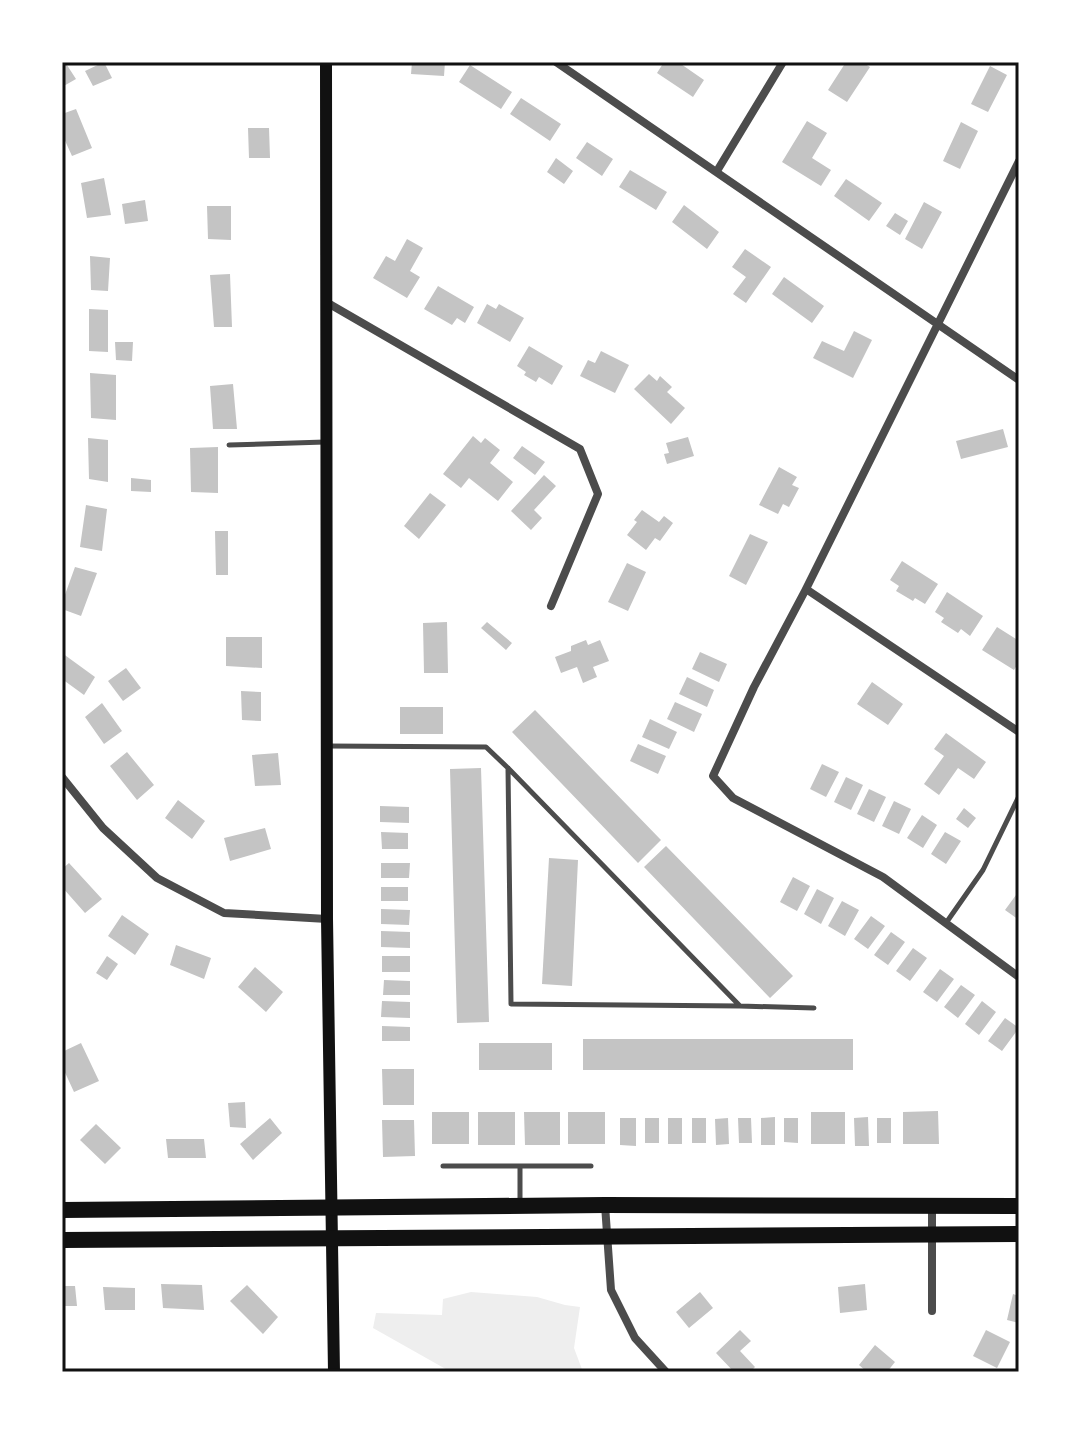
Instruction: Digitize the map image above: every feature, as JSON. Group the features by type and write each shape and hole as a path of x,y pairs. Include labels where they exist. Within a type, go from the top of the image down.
{"highway":[{"path":"62,1210 605,1205 1019,1206"},
{"path":"62,1240 1019,1234"}],"main road":[{"path":"326,62 327,919 334,1372"}],"street":[{"path":"556,62 1019,380"},
{"path":"717,171 783,62"},
{"path":"1019,161 754,687 713,776 733,798 883,877 1019,977"},
{"path":"326,302 580,449 598,494 551,606"},
{"path":"806,589 1019,732"},
{"path":"62,777 103,828 157,878 224,913 327,919"},
{"path":"931,1204 932,1311"},
{"path":"605,1205 611,1290 635,1338 666,1372"}],"lane":[{"path":"229,445 326,442"},
{"path":"327,746 486,747 740,1006"},
{"path":"508,768 511,1004 814,1008"},
{"path":"946,923 983,870 1019,796"},
{"path":"443,1166 591,1166"},
{"path":"520,1166 520,1207"}],"shaded area":[{"path":"471,1292 537,1297 580,1307 574,1348 583,1372 451,1372 373,1328 376,1313 442,1315 443,1299"}],"building":[{"path":"62,62 76,79 62,87"},
{"path":"104,62 112,78 93,86 85,71"},
{"path":"412,62 445,62 444,76 411,74"},
{"path":"664,62 678,62 704,80 693,97 657,73"},
{"path":"846,62 862,62 870,67 847,102 828,90"},
{"path":"470,65 512,92 501,109 459,82"},
{"path":"990,66 1007,75 988,112 971,104"},
{"path":"521,98 561,124 550,141 510,114"},
{"path":"76,109 92,148 72,156 62,134 62,114"},
{"path":"807,121 827,133 812,158 831,170 821,186 782,162"},
{"path":"961,122 978,131 960,169 943,161"},
{"path":"248,128 269,128 270,158 249,158"},
{"path":"587,142 613,159 602,176 576,158"},
{"path":"556,158 573,171 564,184 547,172"},
{"path":"630,170 667,192 656,210 619,187"},
{"path":"104,178 111,215 87,218 81,183"},
{"path":"846,179 882,203 869,221 834,196"},
{"path":"145,200 148,221 125,224 122,204"},
{"path":"924,202 942,212 922,249 905,239"},
{"path":"684,205 719,232 707,249 672,222"},
{"path":"207,206 231,206 231,240 208,239"},
{"path":"895,213 908,221 900,235 886,226"},
{"path":"407,239 423,248 410,271 420,277 407,298 373,278 386,256 395,261"},
{"path":"745,249 771,267 746,303 733,294 746,277 732,267"},
{"path":"90,256 110,258 108,291 91,290"},
{"path":"230,274 232,327 214,327 210,275"},
{"path":"784,277 824,306 812,323 772,294"},
{"path":"438,286 474,307 465,323 457,318 452,325 424,309"},
{"path":"487,304 496,309 499,304 524,318 510,342 477,323"},
{"path":"89,309 108,310 108,352 89,351"},
{"path":"854,331 872,340 853,378 813,358 822,341 844,351"},
{"path":"115,342 133,342 132,361 116,360"},
{"path":"529,346 563,366 552,385 539,377 536,382 517,366"},
{"path":"601,351 629,365 615,393 580,376 588,360 595,363"},
{"path":"90,373 116,375 116,420 91,418"},
{"path":"649,374 657,381 660,376 672,387 667,392 685,408 671,424 634,389"},
{"path":"233,384 237,429 213,429 210,386"},
{"path":"1003,429 1008,447 961,459 956,441"},
{"path":"473,436 481,443 485,438 500,450 490,463 513,482 498,501 469,478 461,488 443,474"},
{"path":"688,437 694,456 667,464 664,454 669,453 666,443"},
{"path":"88,438 108,440 108,482 89,479"},
{"path":"522,446 545,462 535,475 513,458"},
{"path":"218,447 218,493 191,492 190,448"},
{"path":"779,467 797,477 792,485 799,488 789,507 783,504 778,514 759,505"},
{"path":"544,475 556,486 534,510 542,518 531,530 511,511"},
{"path":"131,478 151,480 151,492 131,491"},
{"path":"430,493 446,505 419,539 404,526"},
{"path":"86,505 107,509 102,551 80,547"},
{"path":"642,510 659,522 664,516 673,523 660,541 655,538 646,550 627,535"},
{"path":"215,531 228,531 228,575 216,575"},
{"path":"750,534 768,542 746,585 729,576"},
{"path":"902,561 938,584 925,604 896,591 899,586 890,580"},
{"path":"627,563 646,572 628,611 608,602"},
{"path":"75,567 97,573 81,616 62,609"},
{"path":"947,592 983,616 970,636 961,629 958,633 941,622 944,618 935,612"},
{"path":"447,622 448,673 424,673 423,623"},
{"path":"487,622 512,643 506,650 481,628"},
{"path":"997,627 1019,641 1019,662 1014,670 982,650"},
{"path":"226,637 262,637 262,668 226,666"},
{"path":"586,640 588,645 600,640 609,661 593,667 597,677 583,683 577,667 561,673 555,657 571,651 571,646"},
{"path":"700,652 727,664 719,682 692,669"},
{"path":"62,653 95,677 84,695 62,679"},
{"path":"126,668 141,688 123,701 108,681"},
{"path":"687,677 714,690 707,707 679,694"},
{"path":"872,682 903,704 888,725 857,704"},
{"path":"241,691 261,692 261,721 242,720"},
{"path":"675,702 702,714 694,732 667,719"},
{"path":"102,703 122,731 104,744 85,717"},
{"path":"400,707 443,707 443,734 400,734"},
{"path":"535,710 661,840 638,863 512,732"},
{"path":"650,719 677,732 669,749 642,737"},
{"path":"946,733 986,762 974,779 958,768 939,795 924,784 944,756 934,749"},
{"path":"638,744 666,756 658,774 630,761"},
{"path":"127,752 154,785 137,800 110,766"},
{"path":"278,753 281,785 255,786 252,755"},
{"path":"822,764 839,772 826,797 810,789"},
{"path":"481,768 489,1022 457,1023 450,769"},
{"path":"846,777 863,785 851,810 834,802"},
{"path":"869,789 886,797 874,822 857,814"},
{"path":"178,800 205,821 192,839 165,818"},
{"path":"894,801 911,809 899,834 882,826"},
{"path":"380,806 409,807 409,823 380,822"},
{"path":"964,808 976,818 968,828 956,819"},
{"path":"922,815 937,825 923,848 907,838"},
{"path":"265,828 271,849 230,861 224,838"},
{"path":"381,832 408,833 408,849 382,849"},
{"path":"945,832 961,841 946,864 931,854"},
{"path":"666,846 793,976 770,998 644,867"},
{"path":"549,858 578,860 572,986 542,984"},
{"path":"69,863 102,899 85,913 62,887 62,869"},
{"path":"381,863 410,863 409,878 381,878"},
{"path":"793,877 810,886 797,911 780,902"},
{"path":"381,887 408,887 408,901 381,901"},
{"path":"817,889 834,898 821,924 804,914"},
{"path":"1019,891 1019,920 1005,910"},
{"path":"842,901 859,910 845,936 828,926"},
{"path":"381,909 410,910 409,925 381,924"},
{"path":"122,915 149,934 135,955 108,936"},
{"path":"871,916 885,926 868,949 854,939"},
{"path":"381,931 410,932 410,948 381,947"},
{"path":"891,932 905,942 888,965 874,955"},
{"path":"176,945 211,958 204,979 170,965"},
{"path":"913,948 927,958 910,981 896,971"},
{"path":"107,956 118,964 107,980 96,973"},
{"path":"382,956 410,956 410,972 382,972"},
{"path":"255,967 283,992 266,1012 238,987"},
{"path":"940,969 954,979 937,1002 923,992"},
{"path":"384,980 410,981 410,995 383,995"},
{"path":"961,985 975,995 958,1018 944,1007"},
{"path":"382,1001 410,1002 410,1018 381,1017"},
{"path":"982,1001 996,1012 979,1035 965,1024"},
{"path":"1005,1018 1019,1028 1002,1051 988,1041"},
{"path":"382,1026 410,1027 410,1041 382,1041"},
{"path":"583,1039 853,1039 853,1070 583,1070"},
{"path":"81,1043 99,1081 74,1092 62,1066 62,1052"},
{"path":"479,1043 552,1043 552,1070 479,1070"},
{"path":"382,1069 414,1069 414,1105 383,1105"},
{"path":"245,1102 246,1128 230,1127 228,1103"},
{"path":"938,1111 939,1144 903,1144 903,1112"},
{"path":"432,1112 469,1112 469,1144 432,1144"},
{"path":"478,1112 515,1112 515,1145 478,1145"},
{"path":"524,1112 560,1112 560,1145 525,1145"},
{"path":"568,1112 605,1112 605,1144 568,1144"},
{"path":"811,1112 845,1112 845,1144 811,1144"},
{"path":"775,1117 775,1145 761,1145 761,1118"},
{"path":"868,1117 869,1146 855,1146 854,1118"},
{"path":"270,1118 282,1133 253,1160 240,1144"},
{"path":"620,1118 636,1118 636,1146 620,1145"},
{"path":"645,1118 659,1118 659,1143 645,1143"},
{"path":"668,1118 682,1118 682,1144 668,1144"},
{"path":"692,1118 706,1118 706,1143 692,1143"},
{"path":"728,1118 729,1144 716,1145 715,1119"},
{"path":"738,1118 751,1118 752,1143 739,1143"},
{"path":"784,1118 798,1118 798,1143 784,1142"},
{"path":"877,1118 891,1118 891,1143 877,1143"},
{"path":"382,1120 414,1120 415,1156 383,1157"},
{"path":"96,1124 121,1148 105,1164 80,1140"},
{"path":"166,1139 204,1139 206,1158 168,1158"},
{"path":"161,1284 202,1285 204,1310 163,1308"},
{"path":"865,1284 867,1310 840,1313 838,1287"},
{"path":"247,1285 278,1317 263,1334 230,1301"},
{"path":"62,1286 75,1286 77,1306 62,1306"},
{"path":"103,1287 135,1288 135,1310 105,1310"},
{"path":"700,1292 713,1308 689,1328 676,1312"},
{"path":"1013,1294 1019,1296 1019,1323 1007,1320"},
{"path":"740,1330 751,1341 740,1351 755,1367 750,1372 734,1372 716,1353"},
{"path":"986,1330 1010,1342 997,1368 973,1356"},
{"path":"875,1345 895,1362 887,1372 867,1372 859,1365"}]}
